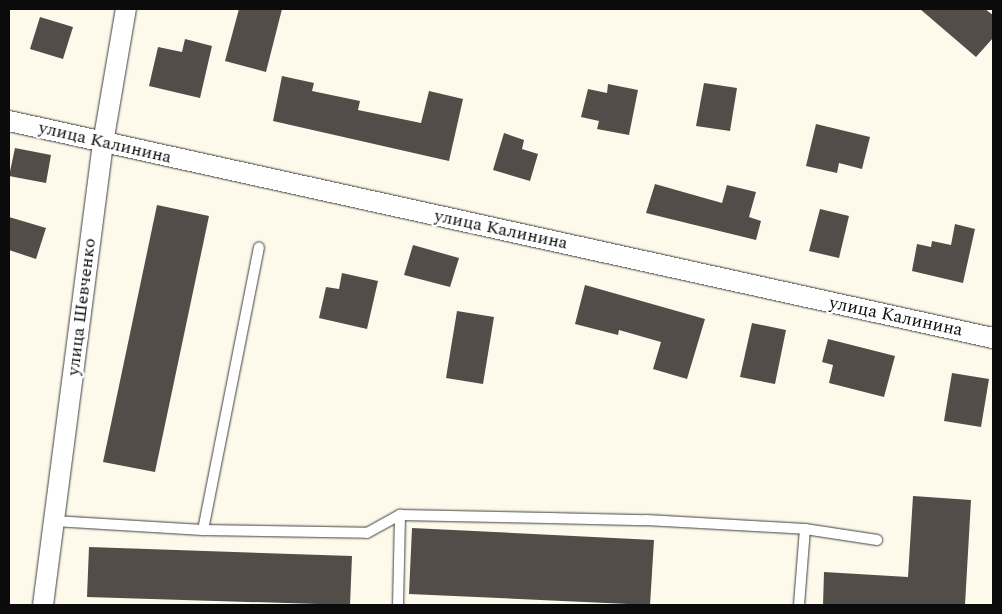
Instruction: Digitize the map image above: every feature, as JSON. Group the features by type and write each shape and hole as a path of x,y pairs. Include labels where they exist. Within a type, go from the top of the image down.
{"street":[{"name":"улица Шевченко","path":"43,605 104,143 126,9"},
{"name":"улица Калинина","path":"9,121 993,338"}],"lane":[{"path":"203,530 259,248"},
{"path":"54,521 203,530 367,533 400,515 646,520 805,529 877,540"},
{"path":"398,605 400,515"},
{"path":"799,605 805,529"}],"building":[{"path":"239,9 282,9 266,72 225,61"},
{"path":"920,9 985,9 993,15 993,38 976,57"},
{"path":"40,17 73,27 63,59 30,49"},
{"path":"185,39 212,46 200,98 149,86 158,47 182,52"},
{"path":"282,76 314,83 312,91 360,101 358,110 421,123 429,91 463,99 449,161 273,121"},
{"path":"704,83 737,88 730,131 696,126"},
{"path":"608,84 638,90 629,135 597,129 599,121 581,117 588,89 607,93"},
{"path":"816,124 870,137 862,169 839,163 837,173 806,166"},
{"path":"504,133 524,140 522,149 538,154 530,181 493,170"},
{"path":"15,148 51,155 46,183 9,176"},
{"path":"655,184 722,203 727,185 756,192 749,217 761,221 756,240 646,213"},
{"path":"157,205 209,216 155,472 103,462"},
{"path":"820,209 849,216 839,258 809,251"},
{"path":"9,217 46,228 36,259 9,250"},
{"path":"955,224 975,229 963,283 912,271 917,244 931,247 932,241 951,245"},
{"path":"413,245 459,258 450,287 404,275"},
{"path":"342,273 378,281 367,329 319,318 326,287 339,289"},
{"path":"585,285 705,319 687,379 653,369 661,342 619,330 618,335 575,324"},
{"path":"457,311 494,317 483,384 446,378"},
{"path":"752,323 786,330 775,384 740,377"},
{"path":"828,339 895,356 884,397 829,383 833,365 822,362"},
{"path":"952,373 989,379 981,427 944,421"},
{"path":"913,496 971,500 965,605 823,605 824,572 908,577"},
{"path":"412,528 654,540 650,605 409,594"},
{"path":"89,547 352,556 350,605 87,597"}]}
